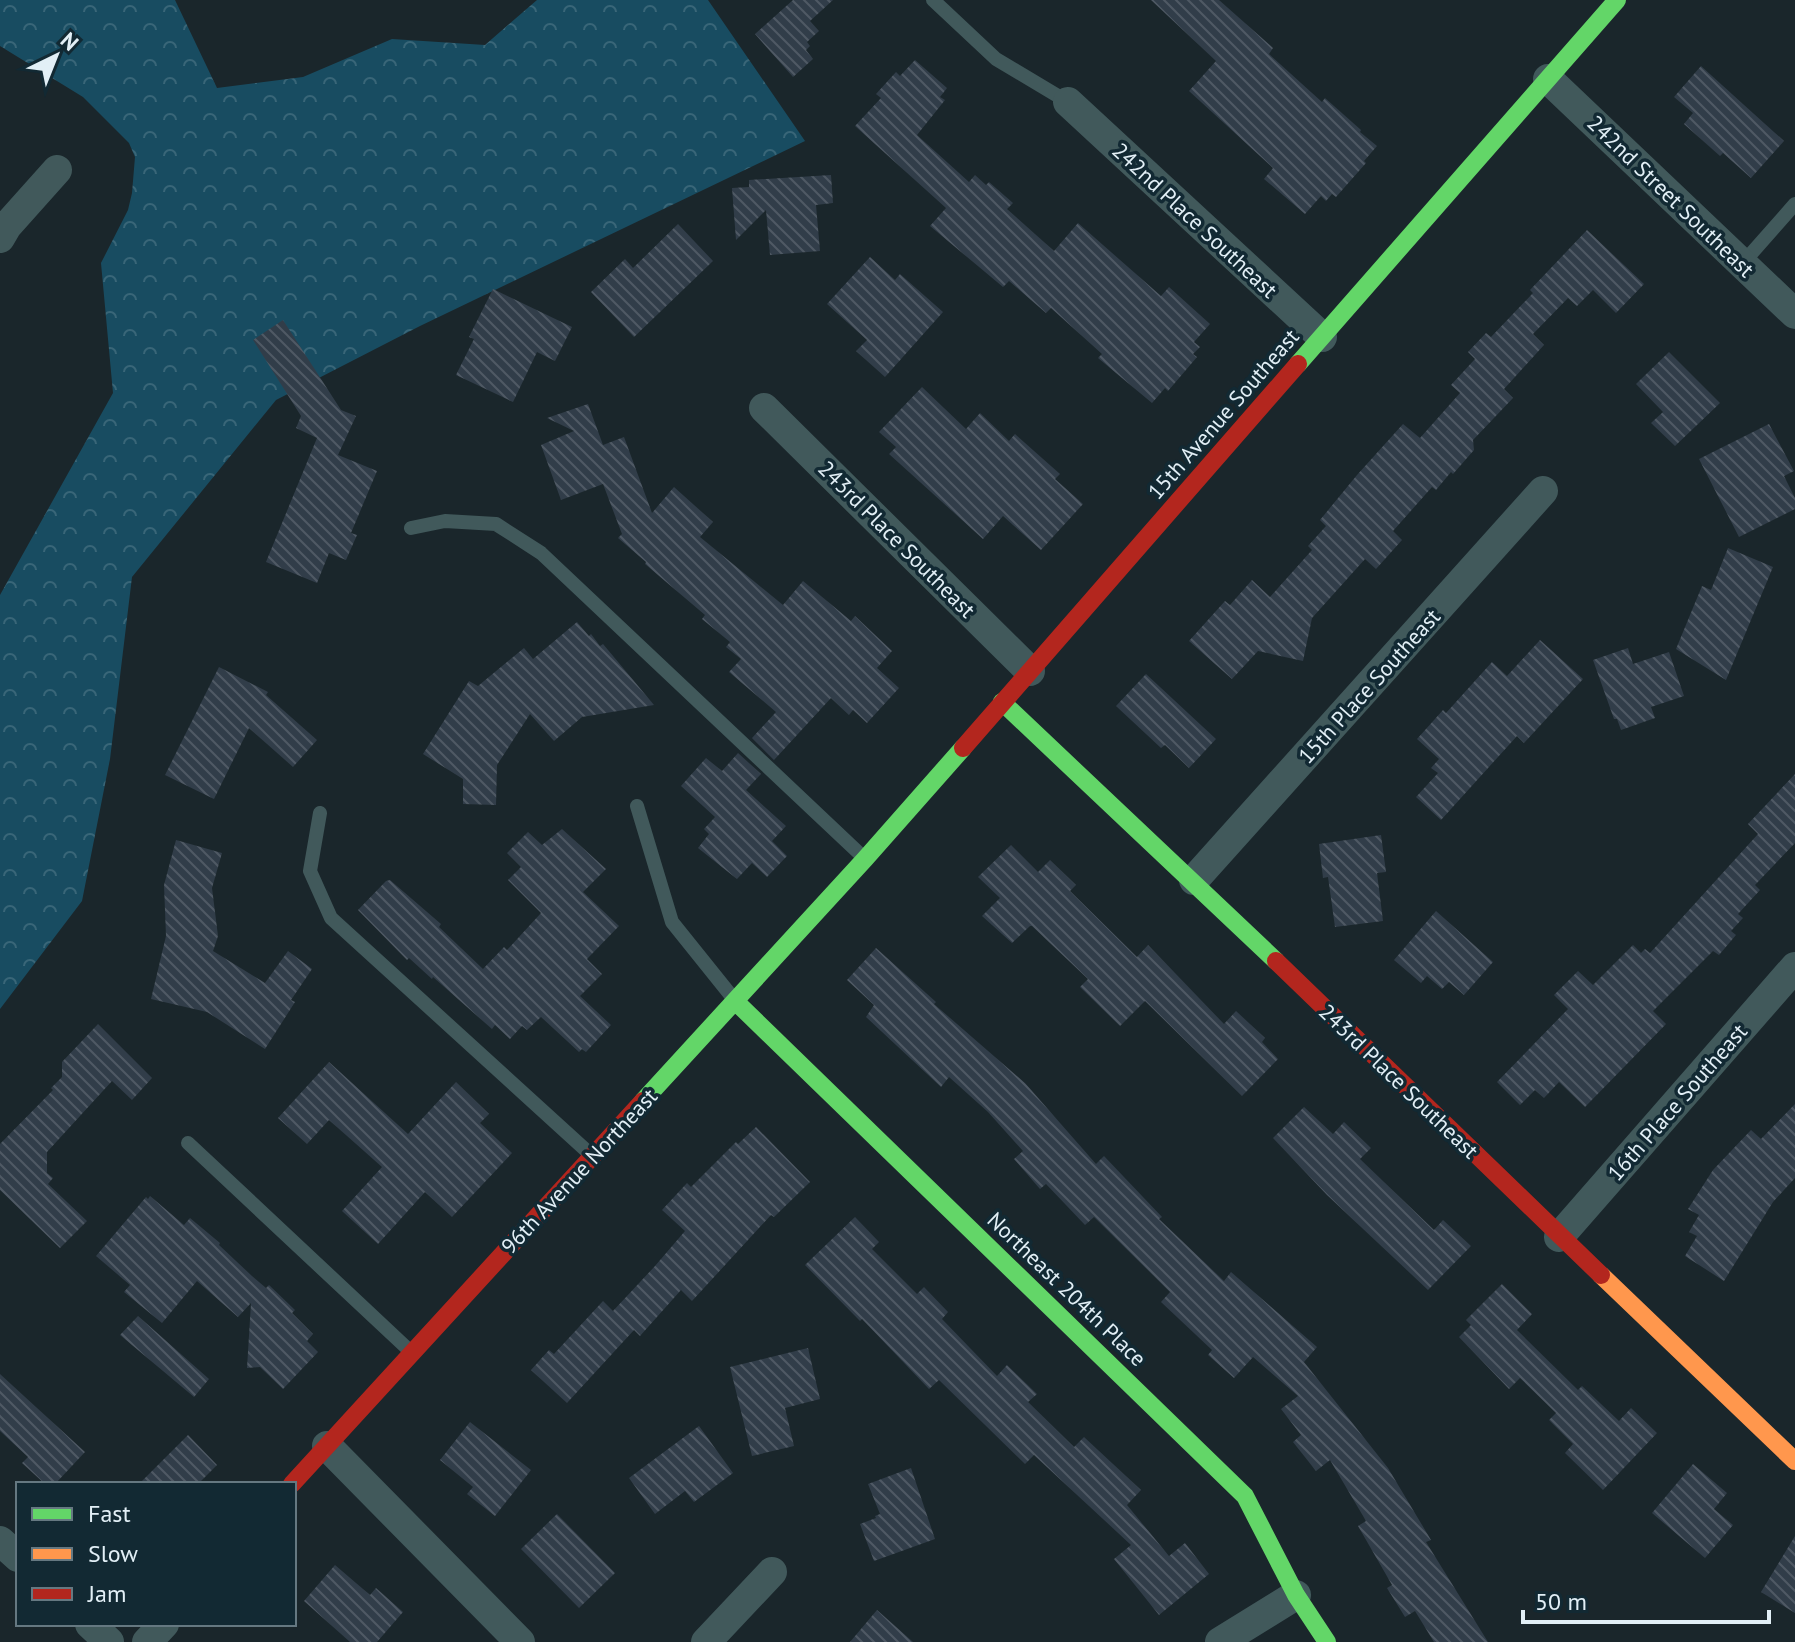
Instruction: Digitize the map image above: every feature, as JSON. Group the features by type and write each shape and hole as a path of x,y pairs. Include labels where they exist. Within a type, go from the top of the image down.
{"street":[{"name":"15th Avenue Southeast","path":"865,859 1617,0"},
{"name":"242nd Street Southeast","path":"1548,79 1795,314"},
{"name":"242nd Place Southeast","path":"1068,102 1322,337"},
{"path":"0,238 57,170"},
{"name":"243rd Place Southeast","path":"764,408 1030,671"},
{"name":"15th Place Southeast","path":"1194,880 1543,491"},
{"name":"243rd Place Southeast","path":"1002,702 1194,880 1559,1237 1795,1461"},
{"name":"96th Avenue Northeast","path":"294,1482 865,859"},
{"name":"16th Place Southeast","path":"1559,1237 1795,967"},
{"name":"Northeast 204th Place","path":"735,1001 1245,1496 1296,1595 1327,1642"},
{"path":"327,1446 520,1642"},
{"path":"0,1541 16,1555"},
{"path":"706,1642 772,1572"},
{"path":"1220,1642 1296,1595"},
{"path":"92,1626 109,1642"},
{"path":"147,1642 162,1626"}],"lane":[{"path":"933,0 996,59 1068,102"},
{"path":"1742,264 1795,204"},
{"path":"411,528 445,521 496,524 541,553 865,859"},
{"path":"637,806 672,922 735,1001"},
{"path":"320,813 310,871 331,918 592,1156"},
{"path":"188,1143 412,1353"}],"green space":[{"path":"0,0 175,0 217,88 303,77 392,39 485,45 537,0 708,0 805,141 420,326 276,400 132,577 110,759 82,901 0,1009 0,595 113,393 101,263 128,210 135,157 129,143 83,97 0,46"}],"building":[{"path":"793,0 833,0 810,21 819,31 807,42 810,46 806,50 813,59 793,77 755,34"},
{"path":"1151,0 1219,0 1273,48 1269,54 1322,102 1325,98 1377,146 1336,197 1332,194 1326,201 1321,196 1305,214 1264,179 1273,168 1189,91 1216,61"},
{"path":"915,60 947,88 940,97 945,100 917,135 969,182 975,175 986,185 989,182 1013,203 1007,209 1054,251 1078,223 1161,296 1169,287 1210,324 1194,342 1200,347 1193,354 1197,357 1168,391 1165,388 1152,403 1098,358 1102,354 1051,308 1046,313 1009,281 1003,287 930,226 946,208 855,126 881,98 876,94 896,72 900,76"},
{"path":"1701,66 1784,141 1751,178 1684,124 1693,113 1674,97"},
{"path":"831,175 833,203 816,205 820,251 770,255 766,210 736,240 732,188 749,187 749,180"},
{"path":"678,224 713,261 634,337 591,292 625,259 633,268"},
{"path":"1587,230 1644,284 1616,313 1593,290 1577,306 1568,298 1533,334 1544,345 1504,389 1513,398 1473,440 1474,450 1436,490 1432,487 1393,531 1402,540 1376,569 1365,559 1312,618 1303,661 1258,651 1232,679 1189,641 1225,601 1230,605 1252,580 1270,597 1312,550 1308,546 1326,526 1320,520 1357,475 1403,424 1420,438 1460,393 1451,385 1475,359 1468,352 1486,333 1491,337"},
{"path":"870,257 895,280 900,274 943,312 885,377 856,351 867,340 827,304"},
{"path":"493,289 572,327 555,361 537,352 513,402 456,375 474,339 469,337"},
{"path":"283,320 341,410 356,416 338,455 377,471 351,533 357,535 346,560 329,553 317,583 266,562 317,438 296,428 301,416 253,340"},
{"path":"1669,352 1720,403 1675,446 1651,423 1663,412 1636,384"},
{"path":"922,387 966,429 980,413 1009,441 1015,434 1060,474 1055,479 1083,504 1041,550 1003,516 983,539 889,454 896,447 879,432"},
{"path":"588,404 603,445 624,437 652,513 674,487 713,522 700,537 783,605 803,581 851,621 855,616 892,651 877,668 899,688 867,723 853,710 849,715 831,698 774,760 752,738 776,712 729,672 741,659 726,647 730,642 702,619 705,615 618,538 622,534 603,484 561,500 541,445 574,431 547,418"},
{"path":"1769,424 1794,471 1784,476 1795,498 1795,509 1739,537 1699,459"},
{"path":"1728,548 1773,567 1726,680 1676,649 1702,586 1711,590"},
{"path":"577,622 600,646 603,644 654,705 582,717 554,741 530,714 497,765 496,805 463,804 463,779 423,754 469,681 478,686 524,648 533,659"},
{"path":"1540,640 1583,679 1524,743 1517,736 1441,820 1416,797 1438,773 1431,768 1439,759 1417,739 1443,710 1446,713 1492,662 1507,676"},
{"path":"1628,648 1633,664 1669,652 1684,696 1651,707 1655,718 1621,730 1617,719 1614,719 1593,660"},
{"path":"219,667 268,692 266,695 317,740 293,767 249,728 214,799 165,775"},
{"path":"1146,674 1216,739 1189,768 1165,745 1161,748 1116,706"},
{"path":"738,753 761,774 746,790 786,826 772,841 787,856 767,877 752,863 737,879 698,848 709,834 704,829 715,817 681,786 706,758 722,771"},
{"path":"1795,774 1795,843 1755,885 1760,890 1738,914 1743,918 1731,931 1736,935 1719,955 1713,951 1653,1011 1666,1024 1585,1107 1559,1082 1544,1098 1535,1090 1520,1105 1497,1082 1568,1009 1554,995 1578,971 1593,985 1633,945 1641,953 1645,949 1650,953 1758,834 1748,824"},
{"path":"562,829 606,869 583,892 619,926 587,959 602,974 580,996 611,1025 586,1052 582,1049 579,1052 541,1017 527,1030 522,1026 510,1039 495,1025 492,1029 433,977 409,958 407,960 358,910 390,880 441,924 439,927 483,969 504,947 507,950 541,913 508,880 521,867 507,853 528,832 542,845"},
{"path":"1381,835 1386,872 1377,873 1383,921 1335,927 1328,877 1323,878 1319,844"},
{"path":"176,840 222,853 212,888 218,936 213,951 265,983 288,951 312,969 291,1000 295,1002 265,1049 207,1012 151,999 166,936 164,885"},
{"path":"1011,845 1038,872 1050,860 1076,885 1070,891 1137,957 1148,945 1224,1024 1236,1011 1265,1038 1262,1042 1278,1059 1242,1096 1145,1001 1120,1026 1080,987 1088,979 1032,926 1012,943 982,916 1000,898 978,877"},
{"path":"1436,911 1493,962 1464,995 1449,982 1442,989 1427,976 1421,983 1394,960"},
{"path":"876,948 936,1002 934,1004 1025,1083 1096,1164 1104,1156 1162,1217 1159,1219 1224,1281 1231,1272 1317,1347 1304,1362 1388,1468 1431,1540 1426,1542 1488,1642 1434,1642 1415,1611 1405,1617 1387,1588 1392,1585 1358,1526 1366,1521 1330,1460 1316,1471 1293,1442 1301,1435 1281,1409 1298,1396 1253,1357 1234,1378 1208,1355 1212,1350 1161,1302 1170,1292 1094,1217 1085,1225 1046,1184 1040,1189 1014,1159 1023,1151 988,1112 949,1077 941,1087 866,1017 874,1005 847,980"},
{"path":"98,1024 152,1078 132,1100 112,1081 47,1152 47,1173 53,1178 48,1184 87,1221 60,1248 0,1190 0,1144 53,1090 51,1088 62,1077 62,1062"},
{"path":"329,1062 408,1134 456,1082 489,1114 480,1123 512,1153 452,1217 425,1192 378,1244 342,1211 382,1167 329,1120 307,1144 278,1118"},
{"path":"1795,1104 1795,1178 1773,1202 1724,1281 1685,1256 1697,1236 1689,1232 1699,1215 1688,1209 1713,1170 1751,1130 1761,1139"},
{"path":"1304,1107 1333,1134 1344,1122 1371,1148 1360,1159 1434,1230 1443,1220 1471,1246 1428,1290 1327,1195 1273,1138"},
{"path":"756,1127 810,1182 774,1217 771,1215 692,1301 681,1290 640,1336 634,1330 567,1403 531,1370 549,1350 554,1354 603,1301 613,1311 655,1266 685,1231 662,1210 687,1183 691,1187 736,1142 738,1144"},
{"path":"150,1196 184,1225 190,1218 220,1243 252,1276 266,1288 269,1285 295,1310 292,1313 313,1334 307,1341 318,1352 283,1389 260,1367 247,1368 251,1303 238,1317 197,1281 162,1323 124,1292 130,1285 96,1256"},
{"path":"855,1217 879,1242 872,1249 917,1294 924,1287 948,1312 942,1319 997,1376 1007,1365 1037,1394 1028,1402 1074,1447 1084,1437 1141,1490 1127,1505 1169,1556 1185,1543 1209,1574 1159,1615 1114,1559 1131,1545 1034,1455 1025,1464 939,1380 929,1389 862,1319 860,1321 805,1265"},
{"path":"1502,1284 1532,1314 1517,1330 1578,1390 1582,1386 1619,1421 1631,1408 1657,1433 1603,1490 1565,1453 1573,1444 1549,1420 1556,1413 1520,1378 1509,1389 1459,1337 1471,1325 1466,1320"},
{"path":"138,1316 209,1379 194,1397 120,1335"},
{"path":"808,1348 820,1399 785,1408 794,1446 752,1456 730,1367"},
{"path":"0,1374 85,1452 57,1482 43,1482 22,1463 28,1457 0,1431"},
{"path":"470,1422 531,1470 495,1516 467,1494 473,1487 440,1460"},
{"path":"699,1426 733,1473 694,1502 685,1491 655,1514 629,1478"},
{"path":"188,1435 217,1465 200,1482 141,1482"},
{"path":"1693,1464 1727,1493 1714,1509 1733,1525 1705,1558 1652,1513"},
{"path":"911,1468 935,1539 874,1561 860,1524 880,1514 868,1484"},
{"path":"557,1514 615,1573 579,1608 521,1549"},
{"path":"1795,1536 1795,1613 1761,1592"},
{"path":"335,1565 370,1595 376,1588 403,1612 377,1642 350,1642 304,1601"},
{"path":"877,1610 913,1642 850,1642"}],"traffic: fast":[{"path":"1298,364 1617,0"},
{"path":"1002,702 1276,961"},
{"path":"643,1101 963,748"},
{"path":"735,1001 1245,1496 1296,1595 1327,1642"}],"traffic: slow":[{"path":"1601,1275 1795,1461"}],"traffic: jam":[{"path":"963,748 1298,364"},
{"path":"1276,961 1601,1275"},
{"path":"294,1482 643,1101"}]}
